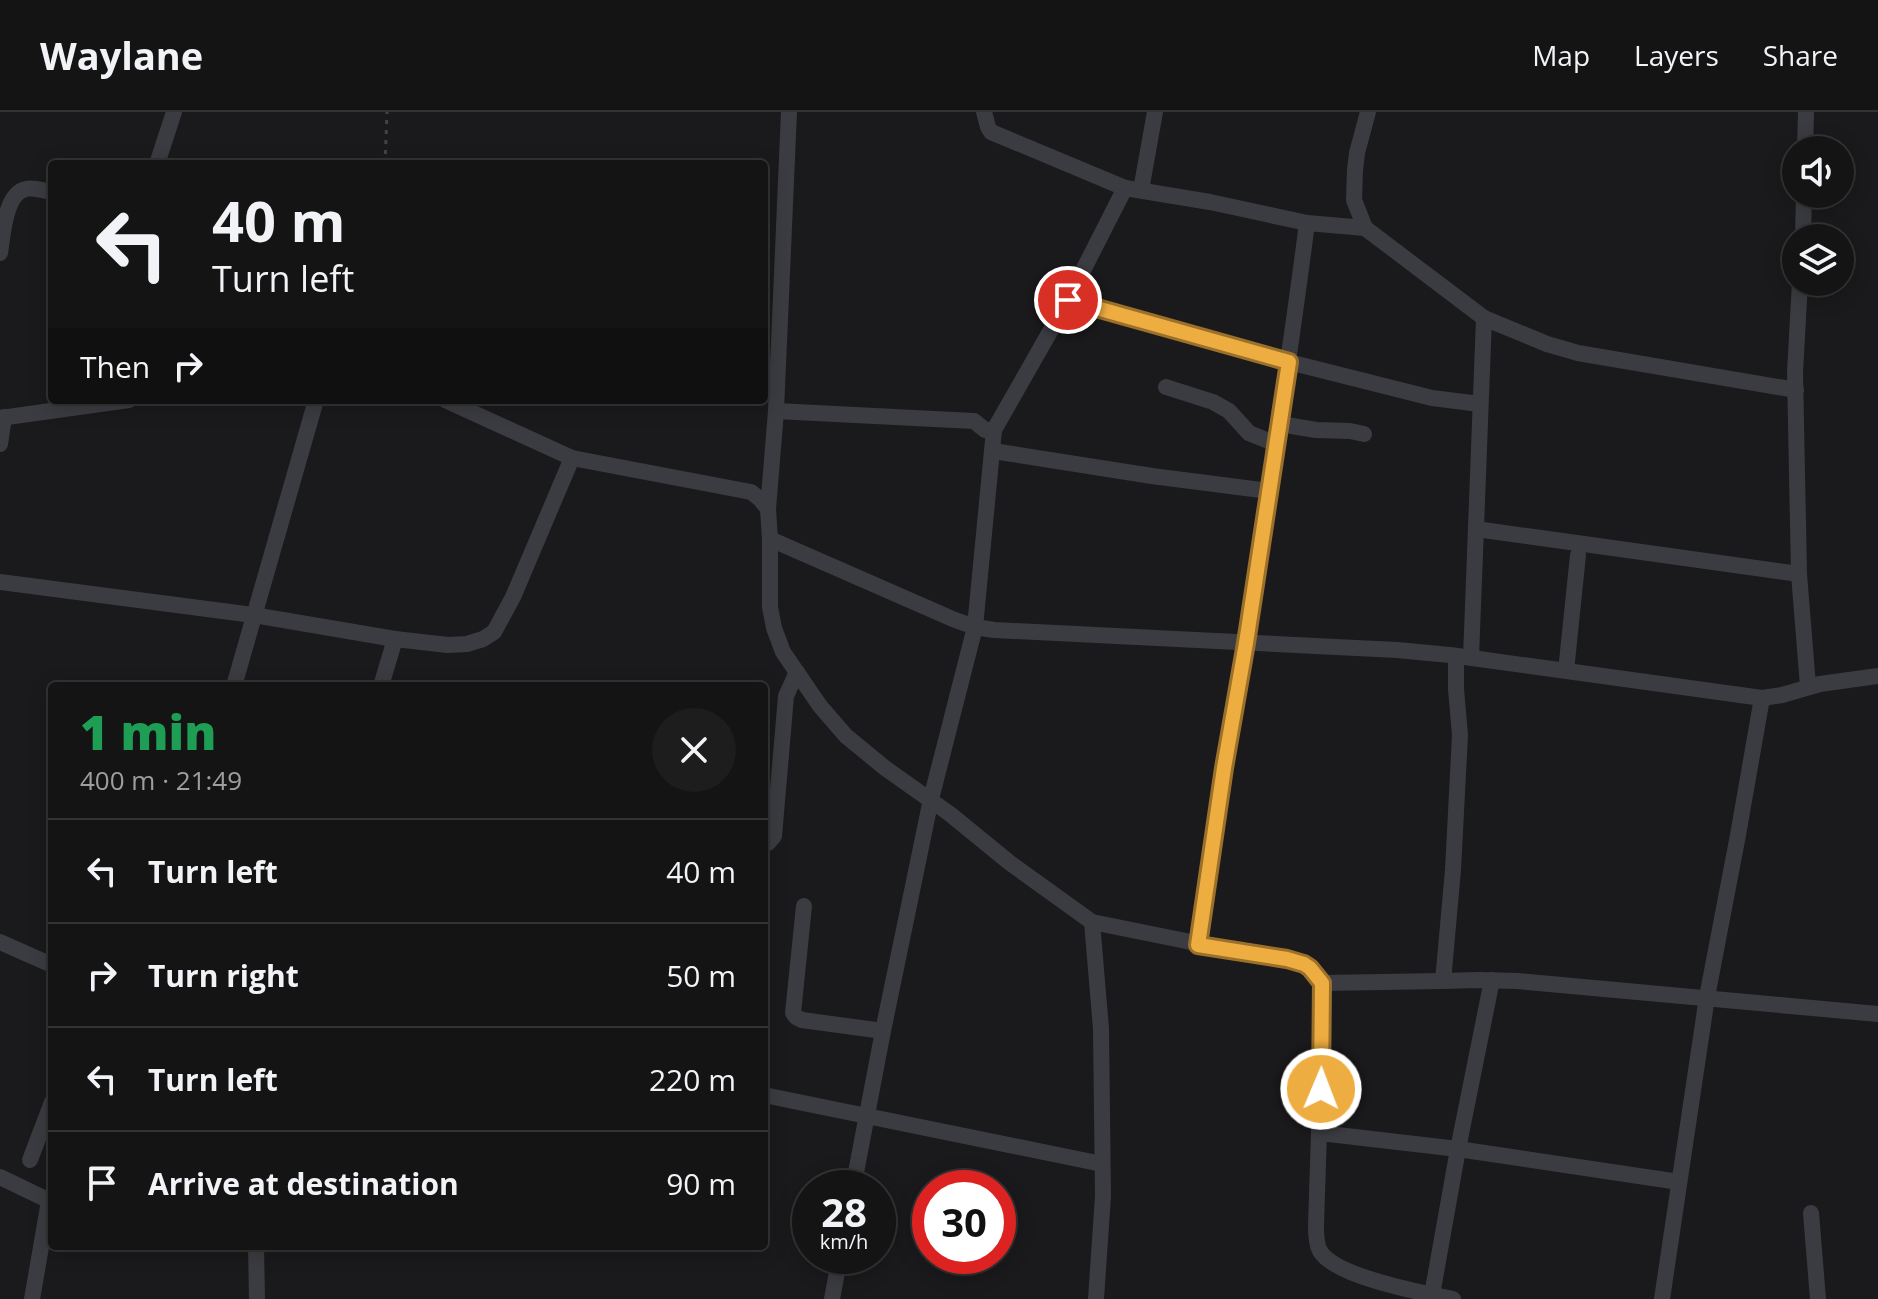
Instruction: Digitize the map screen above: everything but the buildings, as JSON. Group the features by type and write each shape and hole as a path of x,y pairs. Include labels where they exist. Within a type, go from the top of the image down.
{"street":[{"path":"158,160 174,112"},
{"path":"789,112 776,411 768,509 770,607 783,652 846,736 1092,922 1198,945 1287,959 1310,968 1322,983 1316,1226 1319,1248 1328,1260 1357,1275 1453,1299"},
{"path":"984,112 991,132 1133,189 1307,223 1365,228"},
{"path":"856,1170 931,799 975,627 994,430 1133,189 1155,112"},
{"path":"1368,112 1357,153 1354,200 1365,228 1484,318 1578,353 1796,390"},
{"path":"1805,136 1806,112"},
{"path":"0,253 9,206 15,195 27,188 48,191"},
{"path":"1198,945 1280,424 1307,223"},
{"path":"1799,296 1796,390 1799,574 1808,686"},
{"path":"1068,300 1289,362 1432,398 1480,404"},
{"path":"1443,981 1460,735 1456,678 1464,657 1476,529 1484,318"},
{"path":"1166,387 1213,402 1229,411 1249,433 1276,444"},
{"path":"0,444 2,418 101,404"},
{"path":"235,682 315,404"},
{"path":"454,404 572,458 751,492 768,509"},
{"path":"776,411 974,421 985,430 994,430"},
{"path":"1280,424 1364,434"},
{"path":"993,451 1269,491"},
{"path":"0,582 253,615 395,639 467,644 494,632 513,597 572,458"},
{"path":"751,492 766,486 770,479"},
{"path":"1476,529 1799,574"},
{"path":"770,539 955,620 975,627 1013,632 1397,650 1762,698 1808,686 1878,676"},
{"path":"1566,671 1578,555"},
{"path":"382,682 395,639"},
{"path":"768,843 774,836 786,696 797,672"},
{"path":"1662,1299 1707,997 1762,698"},
{"path":"804,906 793,1010 796,1017 883,1031"},
{"path":"1092,922 1101,1029 1103,1196 1096,1299"},
{"path":"0,942 48,963"},
{"path":"1322,983 1492,980 1878,1014"},
{"path":"1432,1295 1492,980"},
{"path":"768,1096 1102,1164"},
{"path":"30,1160 48,1113"},
{"path":"1320,1133 1458,1149 1679,1182"},
{"path":"0,1177 48,1200"},
{"path":"32,1299 48,1212"},
{"path":"1811,1213 1818,1299"},
{"path":"256,1250 257,1299"},
{"path":"832,1299 837,1274"}],"path":[{"path":"385,160 387,112"}],"route":[{"path":"1068,300 1289,362 1198,945 1287,959 1304,964 1316,974 1322,983 1323,1006 1321,1089"}]}
